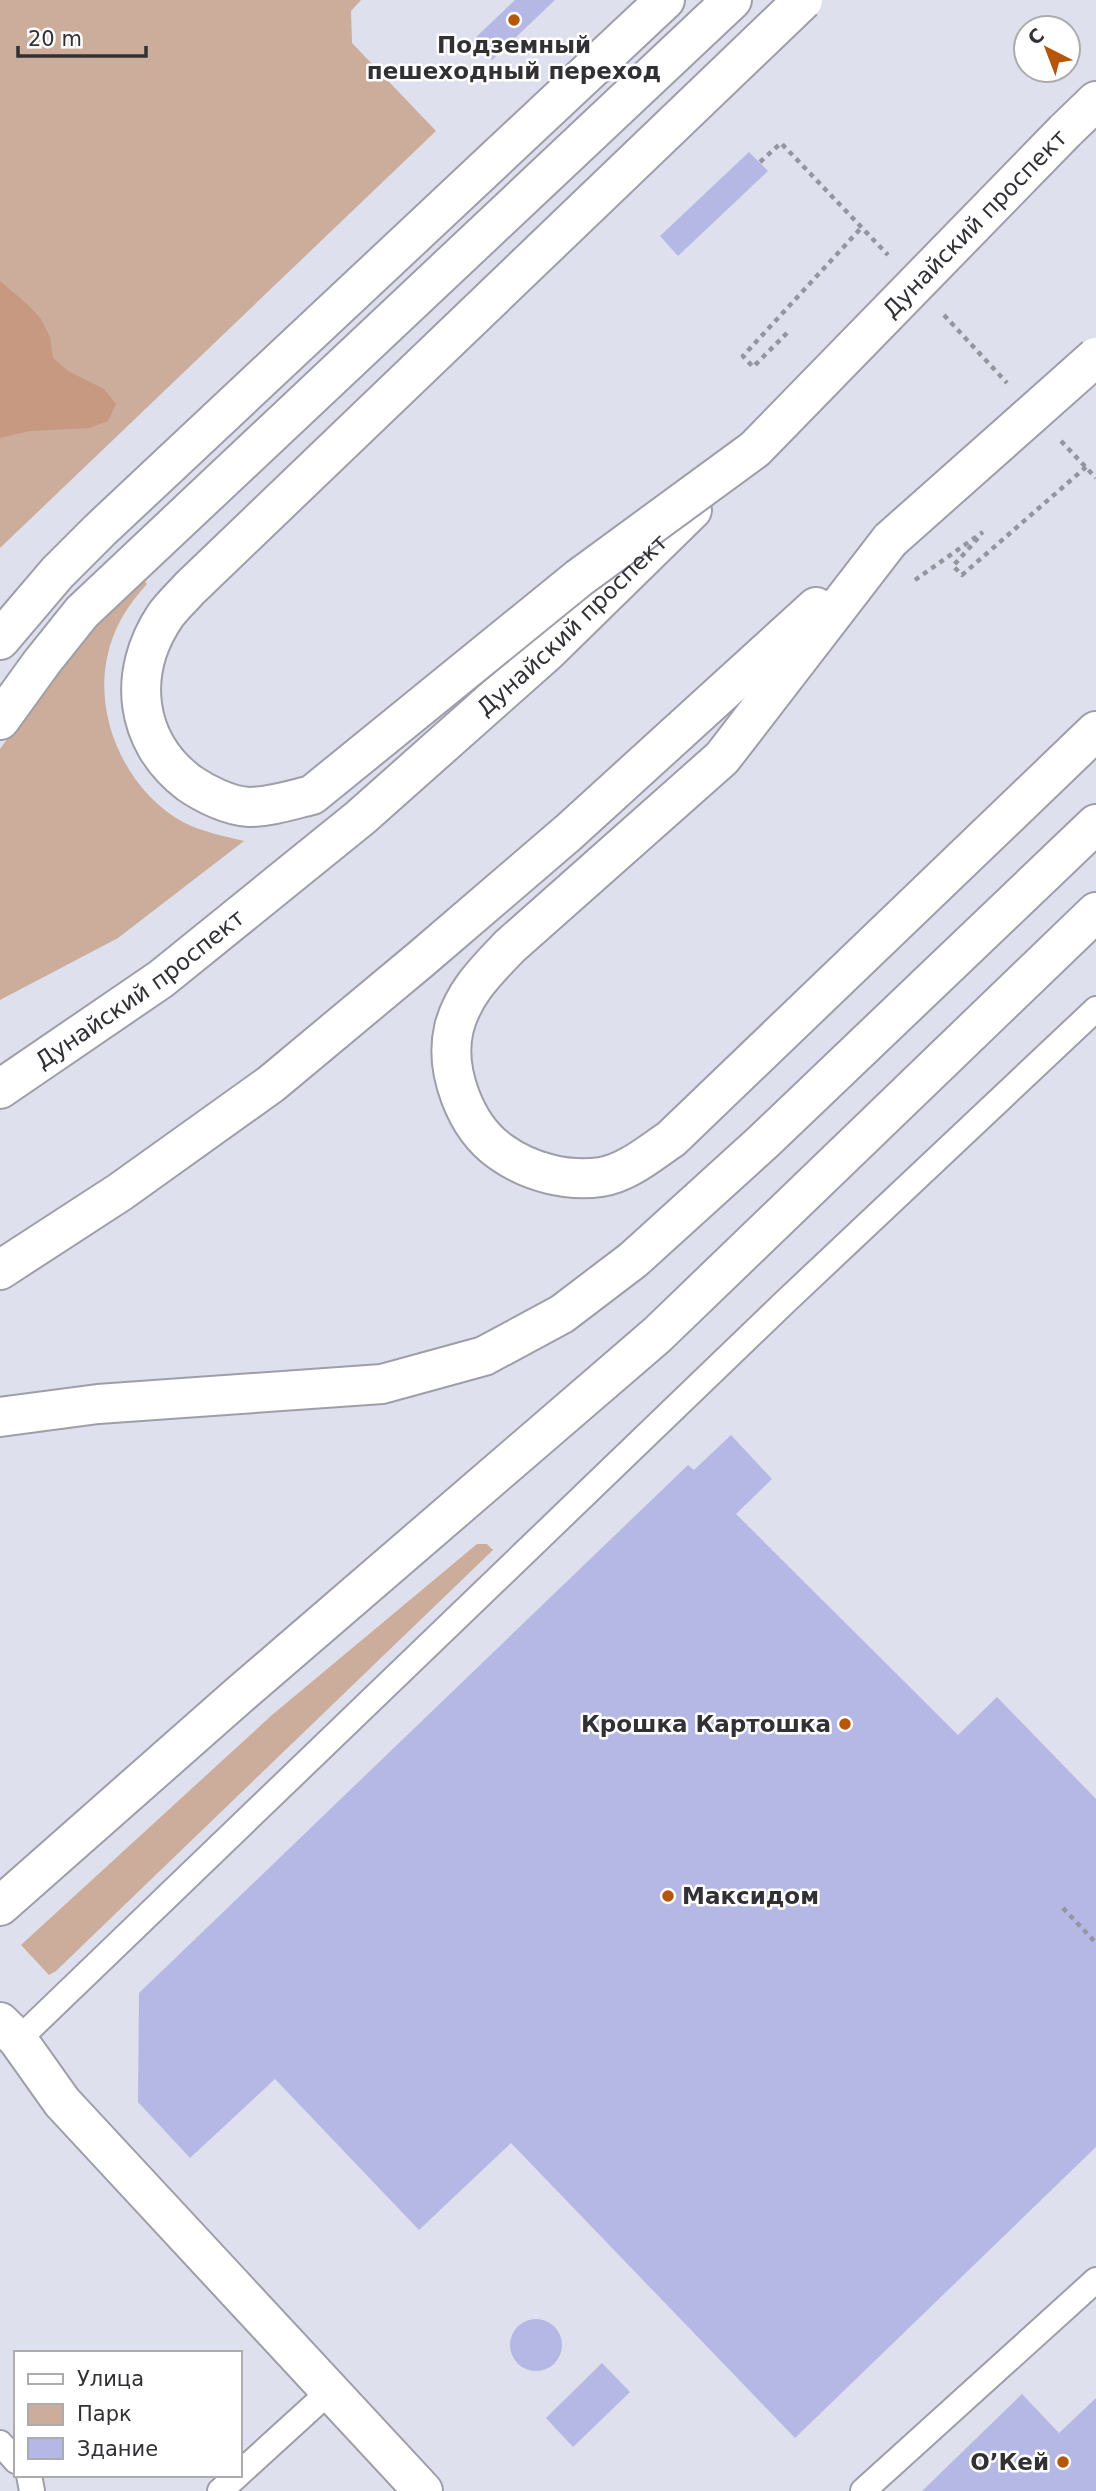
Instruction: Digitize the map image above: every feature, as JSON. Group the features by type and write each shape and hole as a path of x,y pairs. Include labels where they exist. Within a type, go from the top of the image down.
{"main road":[{"path":"0,640 57,573 100,530 665,0"},
{"path":"0,720 82,612 732,0"},
{"path":"755,449 579,578 312,795 269,806 245,807 214,797 196,788 175,772 148,734 142,713 144,663 151,642 166,615 190,588 803,0"},
{"name":"Дунайский проспект","path":"0,1090 161,979 360,818 548,651 755,449 1096,101"},
{"path":"0,1270 120,1192 271,1084 421,960 569,832 1096,356"},
{"path":"890,540 722,758 510,946 479,977 469,992 454,1030 451,1056 456,1083 478,1129 499,1150 523,1165 549,1174 578,1178 604,1177 636,1163 671,1139 1096,732"},
{"path":"0,1417 98,1404 382,1384 484,1356 562,1314 632,1260 763,1142 1096,824"},
{"path":"0,1906 238,1696 657,1335 1096,912"},
{"path":"9,2031 62,2102 423,2491"}],"lane":[{"path":"9,2031 1096,1009"},
{"path":"863,2491 1096,2280"},
{"path":"242,2471 330,2391"},
{"path":"0,2443 14,2459"},
{"path":"220,2491 236,2477"}],"path":[{"path":"760,162 780,142 890,257"},
{"path":"787,332 753,367 743,356 862,227"},
{"path":"937,307 1011,387"},
{"path":"1058,437 1096,478"},
{"path":"909,584 983,532 954,566 962,575 1086,467"},
{"path":"1063,1908 1096,1942"}],"green space":[{"path":"0,0 361,0 351,11 352,43 436,131 0,548"},
{"path":"142,578 147,584 122,618 107,658 104,682 106,706 119,752 131,773 163,809 198,828 244,841 118,938 0,1000 0,749 46,685 85,638"},
{"path":"477,1544 487,1544 493,1550 49,1975 21,1945 272,1715"}],"shaded area":[{"path":"0,281 41,319 50,337 53,358 68,371 104,389 116,404 108,421 89,428 30,431 0,438"}],"building":[{"name":"Подземный пешеходный переход","path":"515,0 555,0 492,60 473,40"},
{"path":"749,152 768,171 678,256 660,236"},
{"name":"Максидом","path":"731,1435 772,1479 736,1514 958,1735 997,1697 1096,1799 1096,2147 795,2438 511,2143 419,2230 275,2079 190,2158 138,2102 139,1993 688,1465 694,1470"},
{"path":"536,2319 555,2326 562,2345 555,2364 536,2371 517,2364 510,2345 517,2326"},
{"path":"602,2363 630,2392 573,2447 546,2418"},
{"path":"1022,2394 1059,2433 1096,2398 1096,2491 922,2491"}],"place":[{"name":"Подземный пешеходный переход","path":"514,20"},
{"name":"Крошка Картошка","path":"845,1724"},
{"name":"Максидом","path":"668,1896"},
{"name":"О’Кей","path":"1063,2462"}]}
